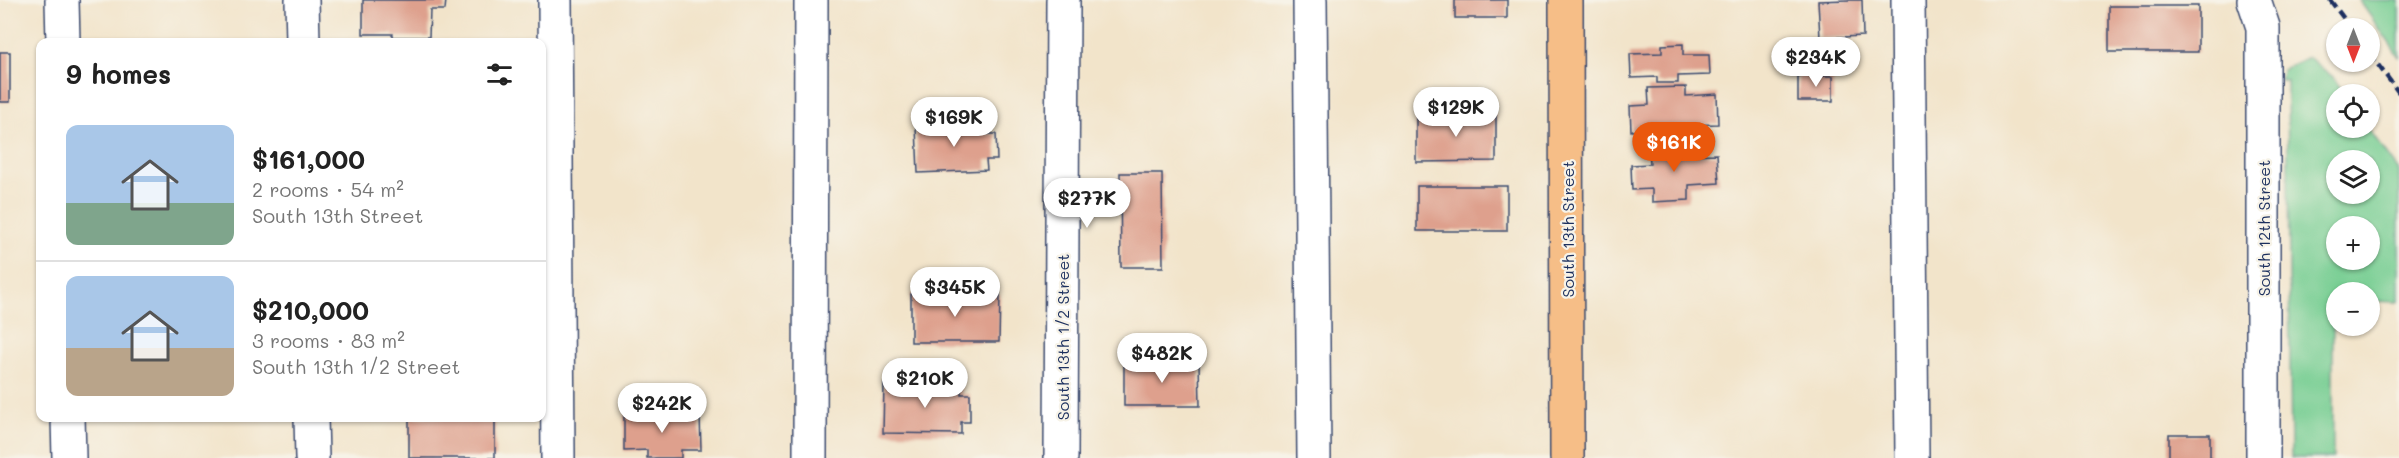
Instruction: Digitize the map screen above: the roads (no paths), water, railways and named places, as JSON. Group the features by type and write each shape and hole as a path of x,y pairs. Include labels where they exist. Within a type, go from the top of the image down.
{"main road":[{"name":"South 13th Street","path":"1566,0 1567,458"}],"street":[{"path":"62,0 63,38"},
{"path":"302,0 303,38"},
{"path":"555,0 558,458"},
{"path":"810,458 811,0"},
{"name":"South 13th 1/2 Street","path":"1061,458 1063,0"},
{"path":"1310,0 1314,458"},
{"path":"1908,0 1912,458"},
{"name":"South 12th Street","path":"2254,0 2263,27 2263,458"},
{"path":"68,422 69,458"},
{"path":"311,422 312,458"}],"railway":[{"path":"2330,0 2344,18"},
{"path":"2380,67 2399,93"}]}
